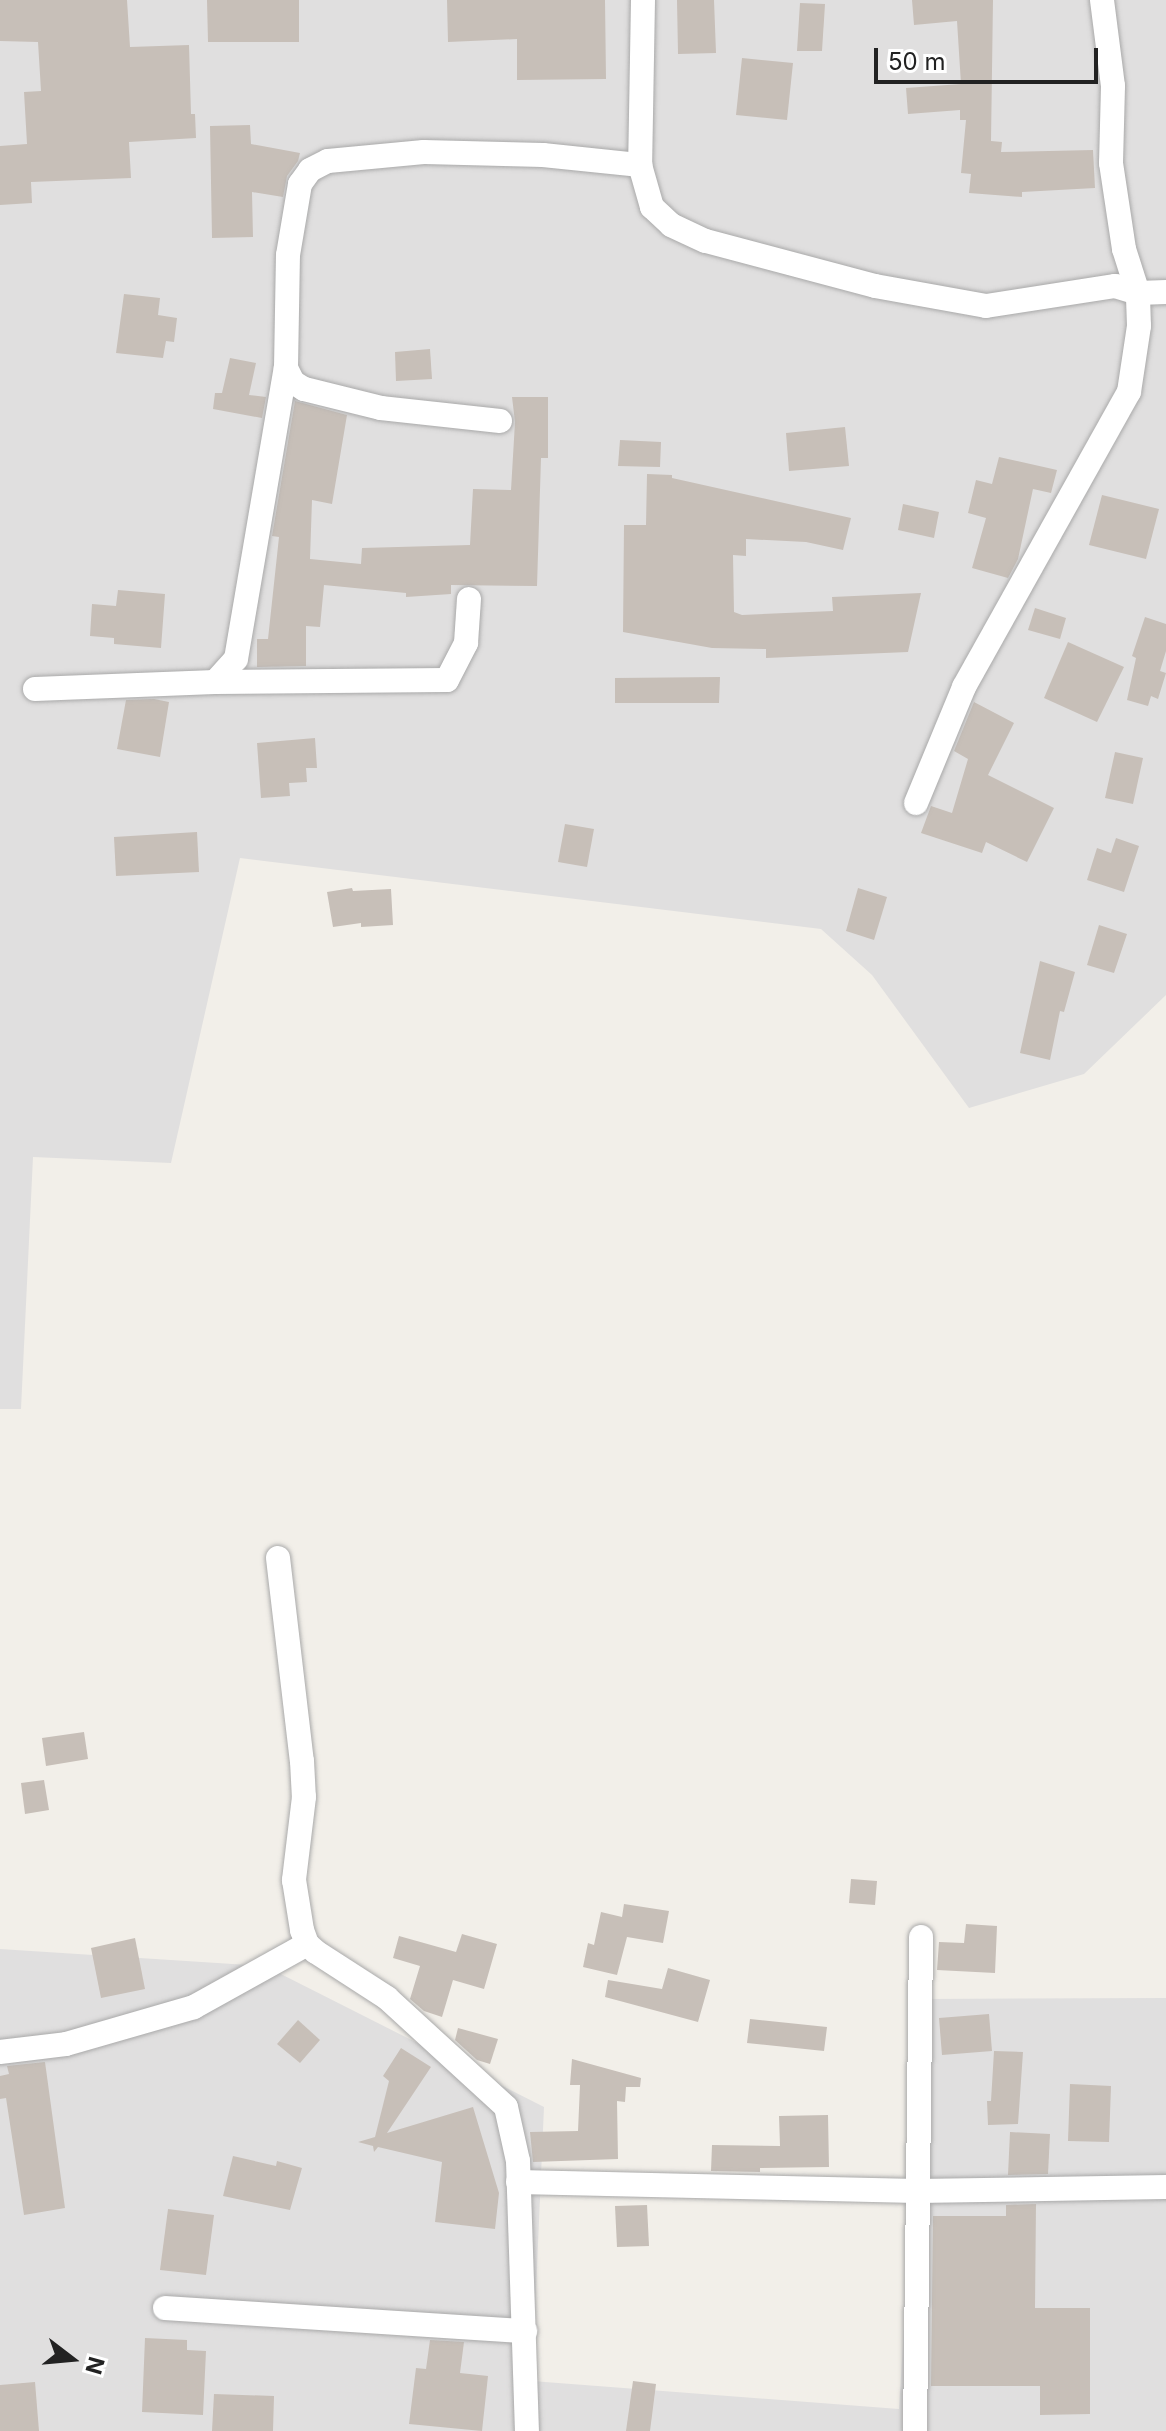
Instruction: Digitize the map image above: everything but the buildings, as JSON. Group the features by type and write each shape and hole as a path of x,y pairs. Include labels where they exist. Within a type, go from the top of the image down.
{"street":[{"path":"643,0 640,165 652,207 671,225 706,241 875,286 986,306 1115,286 1138,293 1166,292"},
{"path":"916,803 964,687 1129,392 1139,326 1138,293 1124,249 1111,163 1113,86 1102,0"},
{"path":"215,682 236,659 286,368 288,255 300,184 310,170 345,157 424,152 543,155 640,165"},
{"path":"286,368 293,382 304,389 381,408 500,421"},
{"path":"35,689 215,682 447,680 466,643 469,599"},
{"path":"278,1558 302,1761 301,1832 294,1880 307,1944 387,1998 506,2107 518,2161 527,2431"},
{"path":"915,2431 921,1937"},
{"path":"0,2052 66,2044 194,2007 307,1944"},
{"path":"518,2182 917,2191 1166,2187"},
{"path":"165,2308 525,2331"}],"shaded area":[{"path":"0,0 1166,0 1166,995 1084,1074 969,1108 872,975 821,929 240,858 171,1163 33,1157 21,1409 0,1409"},
{"path":"0,1949 265,1966 544,2107 532,2381 899,2409 924,1999 1166,1998 1166,2431 0,2431"}]}
